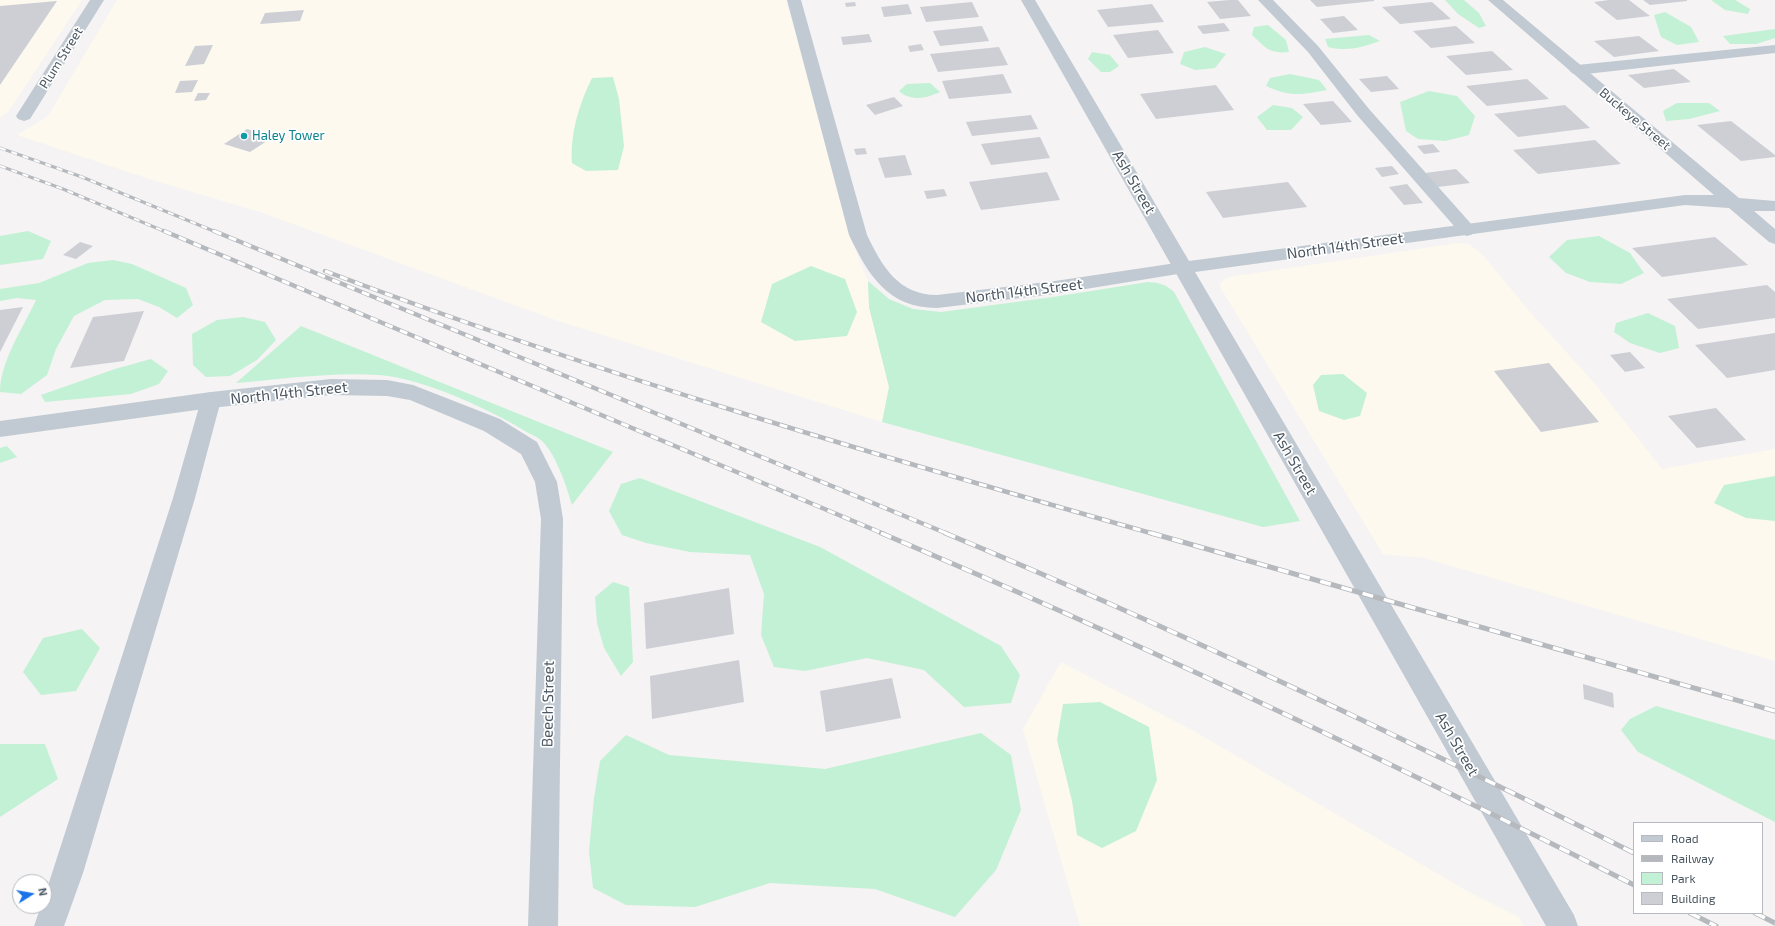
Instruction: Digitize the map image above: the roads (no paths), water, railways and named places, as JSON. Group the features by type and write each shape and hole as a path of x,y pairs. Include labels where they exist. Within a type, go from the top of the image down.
{"street":[{"name":"Plum Street","path":"24,116 97,0"},
{"name":"North 14th Street","path":"794,0 858,235 869,260 887,282 900,292 915,300 936,301 1049,289 1183,268 1685,200 1700,199 1775,206"},
{"name":"Ash Street","path":"1028,0 1563,926"},
{"path":"1265,0 1313,49 1363,112 1467,230"},
{"name":"Buckeye Street","path":"1495,0 1775,238"},
{"path":"1577,70 1775,49"},
{"name":"North 14th Street","path":"0,429 211,400 331,387 358,386 387,388 413,392 492,425 529,448 546,482"},
{"path":"49,926 68,873 182,506 202,428 211,400"},
{"name":"Beech Street","path":"543,926 552,519 546,482"}],"railway":[{"path":"0,148 82,177 216,232"},
{"path":"0,166 63,189 166,232"},
{"path":"164,231 884,534"},
{"path":"214,231 948,534"},
{"path":"325,271 427,309 633,379 737,412 1154,534"},
{"path":"881,533 1072,616 1166,659 1448,792 1633,884"},
{"path":"945,533 1206,647 1378,728 1633,853"},
{"path":"1151,533 1775,711"},
{"path":"1692,914 1716,926"},
{"path":"1757,914 1775,923"}],"place":[{"name":"Haley Tower","path":"244,136"}]}
